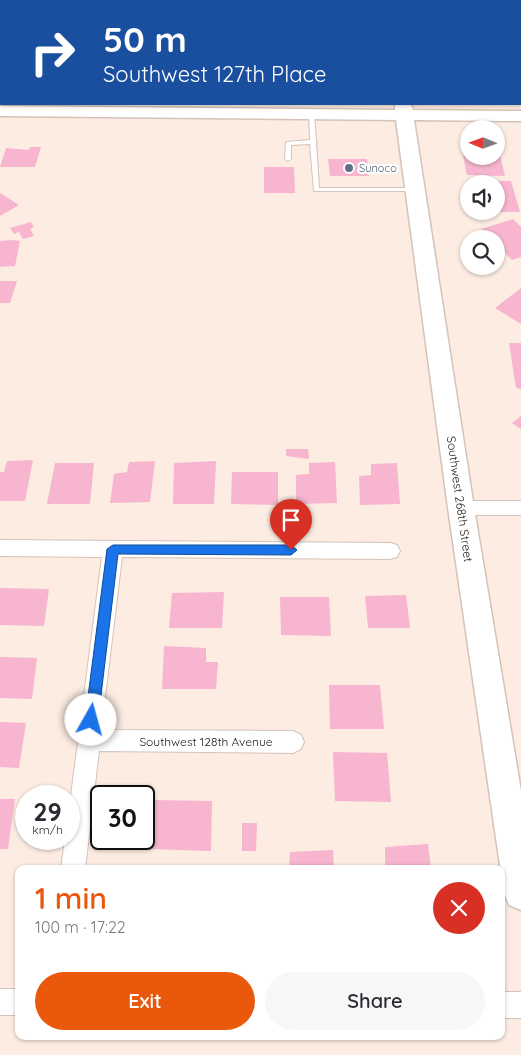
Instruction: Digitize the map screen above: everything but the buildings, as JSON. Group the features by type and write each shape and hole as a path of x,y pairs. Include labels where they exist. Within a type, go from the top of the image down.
{"main road":[{"path":"0,110 311,114 404,109 521,116"},
{"name":"Southwest 268th Street","path":"404,109 461,508 521,893"}],"street":[{"path":"461,508 521,508"},
{"path":"0,548 390,551"},
{"path":"73,865 113,549"},
{"name":"Southwest 128th Avenue","path":"89,740 292,742"},
{"path":"0,1002 15,1002"},
{"path":"505,1005 521,1006"}],"lane":[{"path":"311,114 316,190 415,190"},
{"path":"288,159 288,143 314,142"}],"place":[{"name":"Sunoco","path":"349,168"}],"route":[{"path":"91,720 113,549 291,550"}]}
